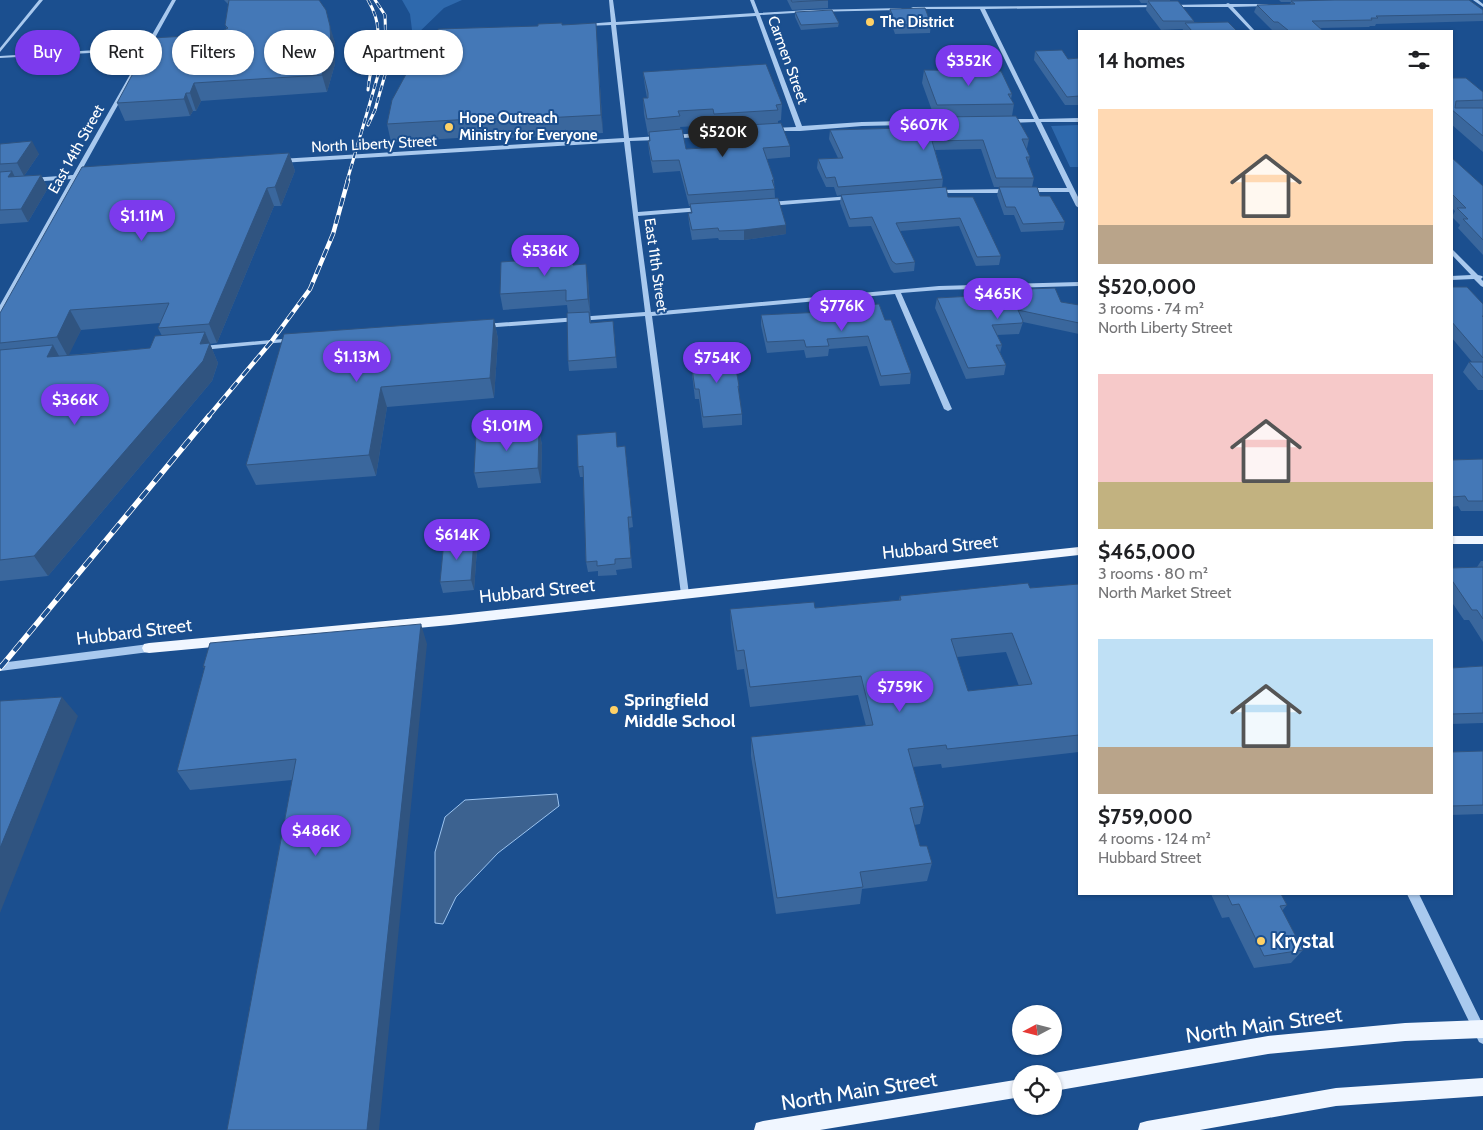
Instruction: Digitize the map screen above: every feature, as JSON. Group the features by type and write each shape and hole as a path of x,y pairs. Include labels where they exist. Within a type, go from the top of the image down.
{"main road":[{"path":"1453,540 1483,540"},
{"name":"Hubbard Street","path":"149,648 440,620 1078,551"},
{"name":"North Main Street","path":"1062,1081 1268,1044 1406,1032 1481,1032"},
{"path":"1147,1130 1336,1097 1483,1087"},
{"name":"North Main Street","path":"763,1130 1012,1089"}],"street":[{"path":"0,52 41,0"},
{"name":"East 14th Street","path":"156,30 174,0"},
{"name":"East 11th Street","path":"611,0 636,214 685,594"},
{"name":"Carmen Street","path":"752,0 800,128"},
{"path":"1225,0 1252,30"},
{"path":"1469,3 1477,9"},
{"path":"578,26 859,9 1274,5"},
{"path":"982,8 1078,204"},
{"path":"0,57 90,51"},
{"name":"East 14th Street","path":"0,311 131,75"},
{"path":"1001,121 1078,120"},
{"path":"760,131 869,123 955,122"},
{"name":"North Liberty Street","path":"268,162 740,133"},
{"path":"28,180 95,175"},
{"path":"925,192 1012,190"},
{"path":"1022,190 1071,190"},
{"path":"762,204 859,197"},
{"path":"636,214 713,208"},
{"path":"1453,252 1480,277 1483,285"},
{"path":"1453,278 1480,277"},
{"path":"479,326 649,314 897,292 1002,285 1078,284"},
{"path":"897,292 948,409"},
{"path":"194,349 301,340"},
{"name":"Hubbard Street","path":"0,667 149,648"},
{"path":"1413,895 1481,1032"}],"shaded area":[{"path":"402,0 462,0 444,8 421,30 412,30 410,14"},
{"path":"1078,125 1078,167 1070,167 1051,126"},
{"path":"557,794 559,806 498,853 456,897 443,924 435,923 435,852 445,817 465,800"}],"building":[{"path":"229,0 319,0 326,10 330,30 264,30 264,75 322,75 194,83 190,93 186,93 184,99 117,103 132,75 162,75 162,37 172,37 172,75 254,75 254,30 224,30 228,28 225,25"},
{"path":"791,0 828,0 792,2"},
{"path":"1469,0 1483,10 1483,14 1376,16 1378,18 1371,18 1372,20 1312,21 1322,30 1288,30 1278,22 1274,22 1257,5 1295,4 1291,1"},
{"path":"1148,1 1178,1 1194,21 1163,21"},
{"path":"925,8 931,24 896,25 890,9"},
{"path":"832,10 839,23 801,25 795,12"},
{"path":"1228,22 1236,30 1191,30 1185,23"},
{"path":"596,23 601,115 506,120 506,117 387,124 392,100 406,75 463,75 463,30 438,29 538,26 538,24"},
{"path":"1062,50 1068,59 1078,58 1078,96 1067,97 1035,51"},
{"path":"766,64 782,104 776,105 778,110 714,114 713,109 678,111 680,116 647,119 643,98 648,98 648,93 643,72"},
{"path":"924,70 1001,71 1012,94 1008,94 1014,104 937,105"},
{"path":"1453,78 1466,78 1483,92 1483,100 1456,101 1455,108 1483,108 1483,136 1453,111"},
{"path":"1016,116 1029,139 1022,139 1030,157 1026,157 1034,178 996,178 983,140 932,141 943,179 838,187 835,177 826,178 818,159 843,158 830,130 905,128 905,125 941,124 938,117"},
{"path":"781,123 790,146 763,148 774,180 772,180 775,189 688,195 679,160 652,161 648,141 650,141 649,132 682,129 686,149 723,147 717,127"},
{"path":"32,141 17,163 0,164 0,144"},
{"path":"289,153 275,187 267,188 209,324 158,328 169,303 70,310 57,337 0,343 0,313 82,167"},
{"path":"1453,159 1483,186 1483,240 1463,219 1468,219 1457,208 1466,208 1453,195"},
{"path":"12,171 8,177 41,175 21,209 0,210 0,172"},
{"path":"946,187 948,197 973,197 1001,256 977,257 960,218 896,223 915,262 896,264 892,261 872,217 850,219 841,195"},
{"path":"999,187 1037,187 1040,196 1050,196 1065,222 1023,224 1015,207 1006,207"},
{"path":"778,198 786,225 744,230 719,231 718,228 692,230 688,213 692,213 690,204"},
{"path":"572,257 573,265 586,264 588,299 566,301 566,290 500,294 501,262"},
{"path":"1453,287 1467,287 1483,304 1483,358 1453,323"},
{"path":"1055,288 1061,302 1078,305 1078,323 1018,310 1023,321 1022,323 992,325 1002,345 996,345 1006,365 968,368 937,298 1028,293 1027,289"},
{"path":"879,304 885,320 891,320 911,373 881,376 868,336 827,339 829,346 806,347 804,340 767,342 761,315 844,311 842,306"},
{"path":"589,312 590,323 613,321 616,357 568,361 567,313"},
{"path":"494,319 490,378 381,387 369,455 246,465 284,334"},
{"path":"205,332 200,344 210,343 203,361 34,556 0,560 0,350 53,345 47,357 88,354 150,348 155,336"},
{"path":"733,352 742,414 703,417 699,389 695,389 690,355"},
{"path":"1469,362 1483,362 1483,378"},
{"path":"539,430 538,468 474,473 476,435"},
{"path":"616,432 617,447 625,446 632,517 628,517 631,558 615,559 615,564 597,566 597,561 586,562 583,466 578,467 577,435"},
{"path":"1483,459 1483,501 1468,501 1465,496 1453,497 1453,460"},
{"path":"474,539 471,580 440,582 444,541"},
{"path":"1483,567 1483,619 1477,610 1472,610 1453,582 1453,568"},
{"path":"1028,583 1030,588 1078,584 1078,735 947,749 946,745 908,749 924,806 910,808 920,846 927,846 932,863 860,872 863,887 777,898 751,737 873,725 861,676 750,687 744,650 737,651 730,609 814,602 815,608 901,600 900,596","holes":["1012,633 1032,684 968,691 951,639"]},
{"path":"421,624 367,1130 227,1130 296,759 177,771 210,643"},
{"path":"1483,666 1483,713 1453,714 1453,668"},
{"path":"62,697 0,848 0,701"},
{"path":"1483,751 1483,805 1453,806 1453,752"},
{"path":"1227,895 1282,895 1287,905 1280,906 1303,950 1264,956 1239,904 1232,905"}],"railway":[{"path":"368,0 374,13 378,35 368,90"},
{"path":"347,181 386,48 385,15 375,0"},
{"path":"368,125 375,110 385,75"},
{"path":"208,417 271,342 310,289 333,234 348,180"},
{"path":"0,668 209,416"}],"place":[{"name":"The District","path":"870,22"},
{"name":"Hope Outreach Ministry for Everyone","path":"449,127"},
{"name":"Springfield Middle School","path":"614,710"},
{"name":"Krystal","path":"1261,941"}]}
